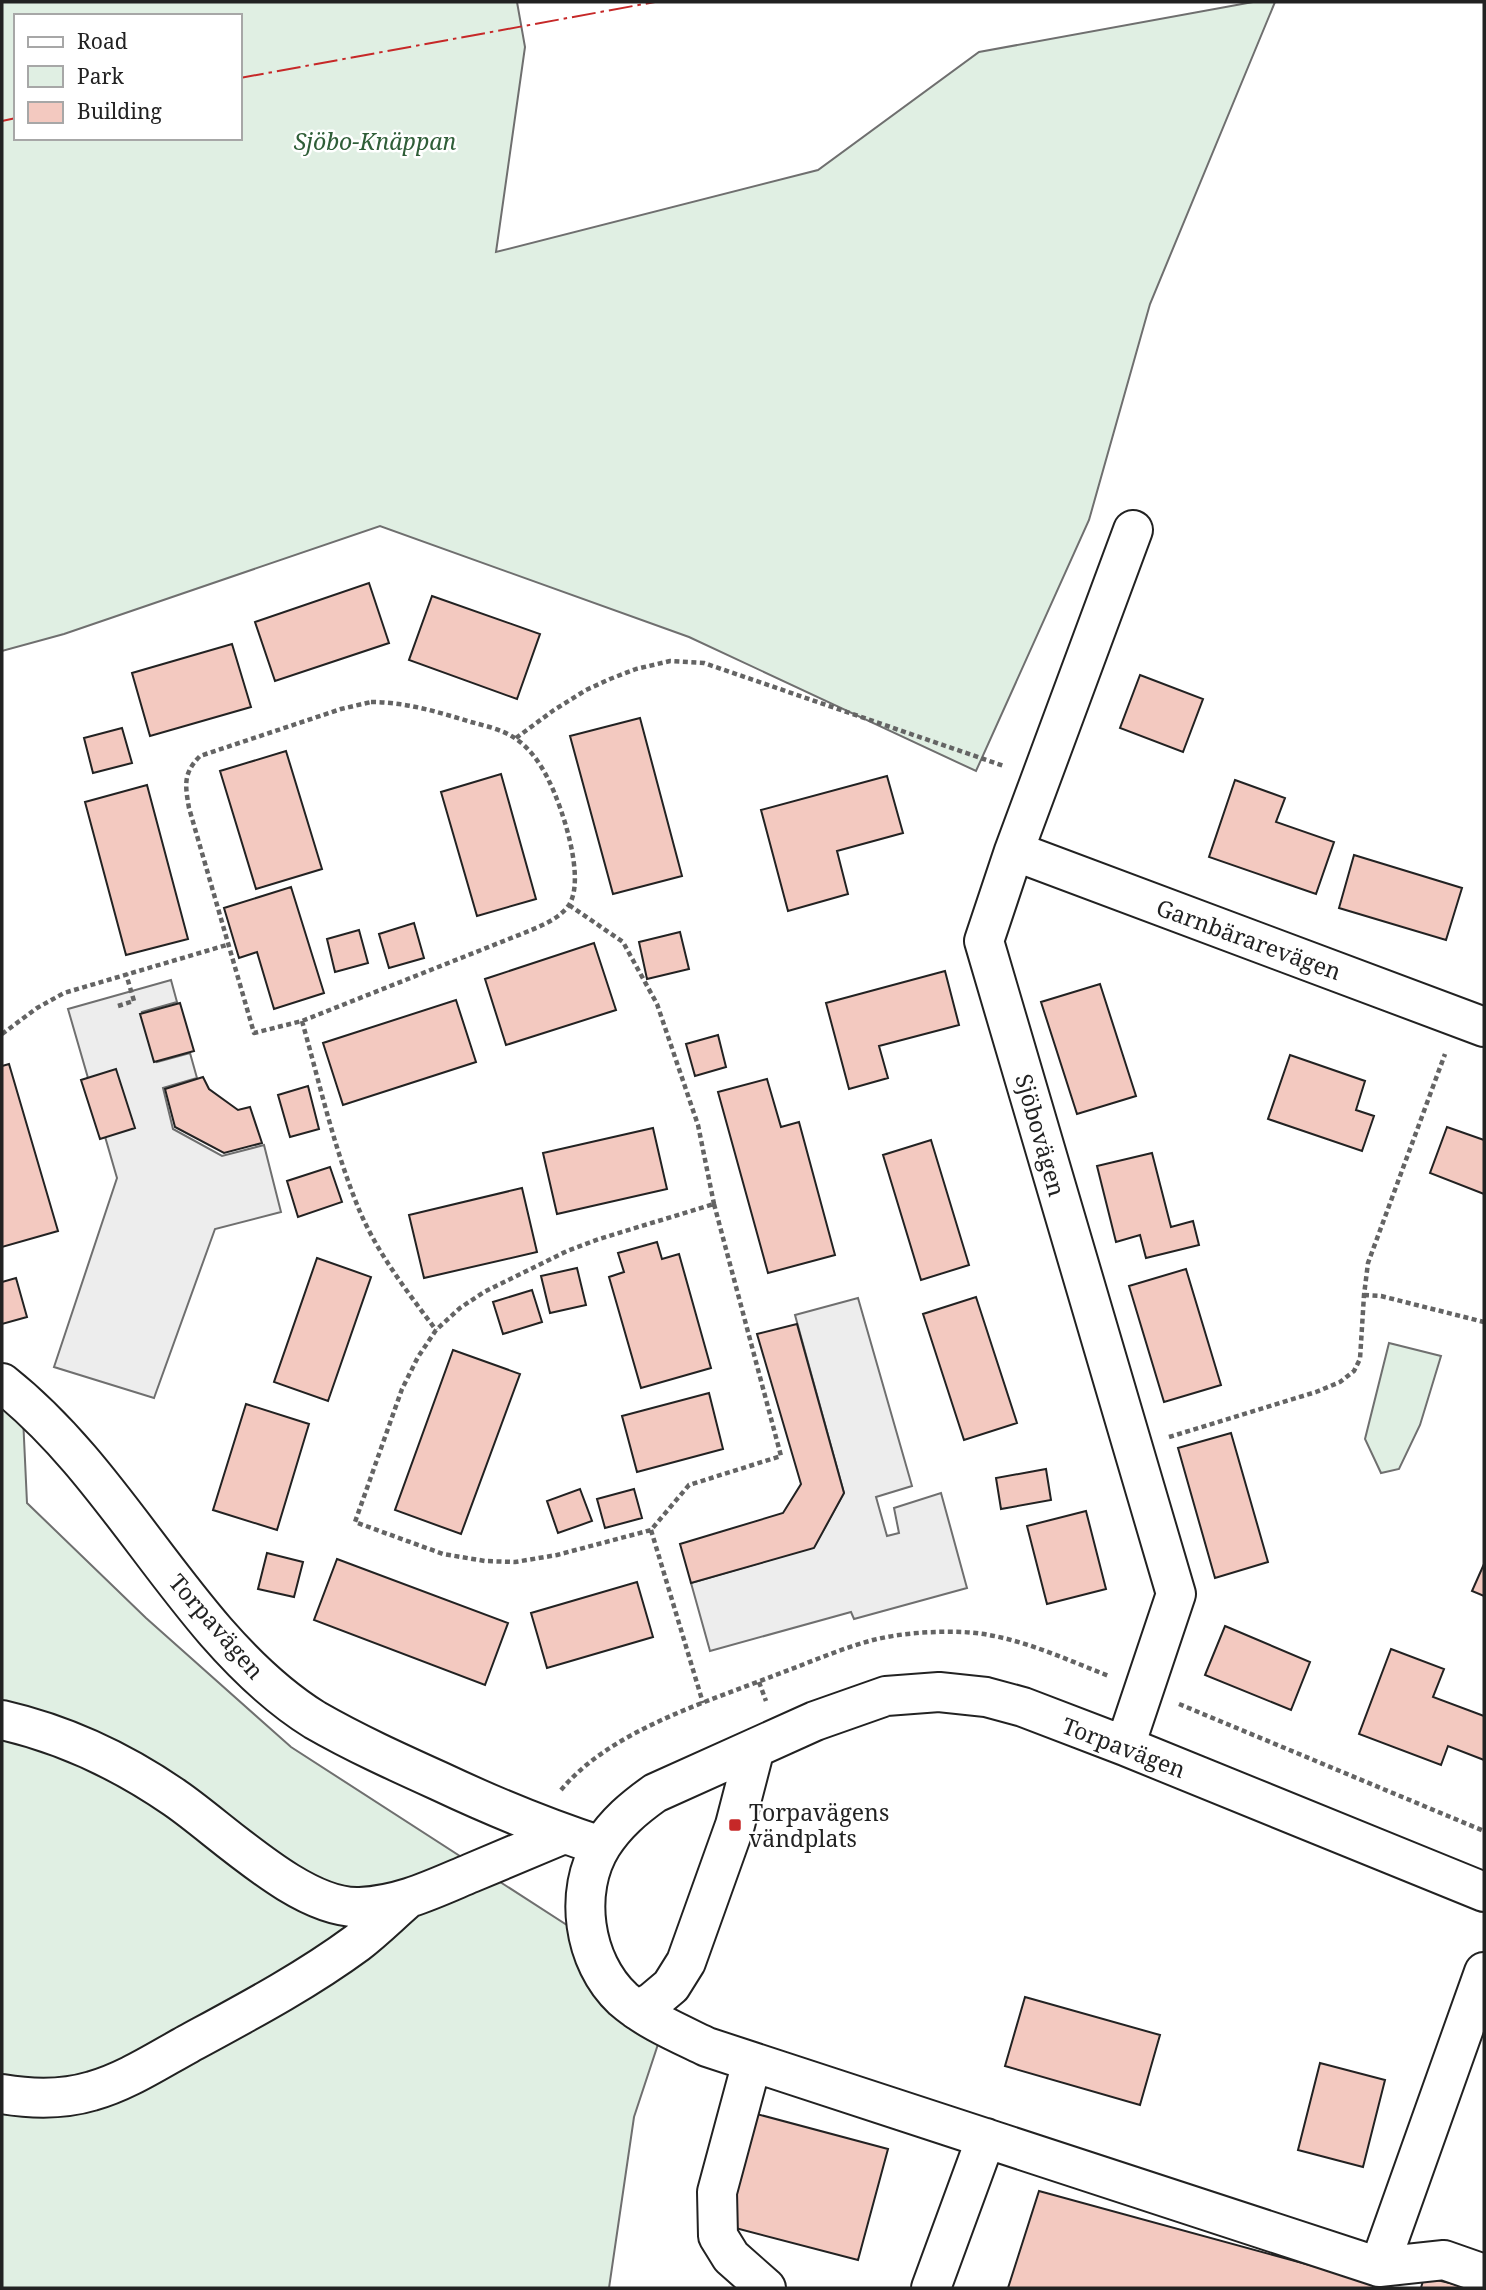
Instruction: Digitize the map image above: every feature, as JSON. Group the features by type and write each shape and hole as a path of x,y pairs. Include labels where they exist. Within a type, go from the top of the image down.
{"street":[{"name":"Sjöbovägen","path":"1125,1746 1176,1594 984,941 1014,851 1133,530"},
{"name":"Garnbärarevägen","path":"1014,851 1471,1022"},
{"name":"Torpavägen","path":"2,1383 61,1436 216,1632 269,1685 313,1718 363,1746 503,1810 601,1846"},
{"name":"Torpavägen","path":"1379,2267 707,2047 671,2030 637,2010 610,1985 593,1951 587,1917 587,1888 601,1846 616,1825 634,1807 655,1793 815,1721 886,1696 939,1692 986,1697 1023,1707 1484,1892"},
{"path":"2,1720 74,1743 121,1765 175,1797 307,1894 357,1908 405,1901 564,1834"},
{"path":"637,2010 652,2002 671,1986 686,1962 735,1825 755,1748"},
{"path":"2,2094 26,2098 62,2097 93,2091 120,2080 264,2003 358,1942 405,1901"},
{"path":"1484,1972 1471,2049 1379,2267 1444,2260 1484,2274"},
{"path":"752,2062 717,2192 718,2236 731,2257 766,2288"},
{"path":"930,2288 986,2138"}],"path":[{"path":"516,738 554,710 610,679 636,669 670,661 704,663 1041,779"},
{"path":"371,702 398,702 427,708 494,728 516,738 533,755 549,779 562,812 575,866 575,887 569,905 553,920 529,932 302,1020 254,1033 188,808 185,787 189,766 200,756 341,709 371,702"},
{"path":"569,905 623,942 657,1004 698,1125 714,1203 781,1457 689,1485 651,1530 557,1555 515,1562 485,1561 443,1554 355,1522 402,1389 418,1357 436,1330 460,1308 484,1292 567,1251 714,1203"},
{"path":"2,1034 37,1008 64,993 230,944"},
{"path":"118,1006 134,1001 126,974"},
{"path":"302,1020 336,1144 356,1204 394,1273 436,1330"},
{"path":"1133,1448 1340,1382 1354,1371 1360,1359 1368,1263 1471,1022"},
{"path":"1364,1294 1484,1322"},
{"path":"651,1530 703,1703"}],"green space":[{"name":"Sjöbo-Knäppan","path":"2,2 517,2 525,47 496,252 818,170 979,52 1253,2 1275,2 1150,304 1089,520 976,771 689,637 380,526 64,634 2,651"},
{"path":"1389,1343 1441,1356 1420,1425 1399,1469 1381,1473 1365,1439"},
{"path":"2,1402 23,1417 27,1503 146,1618 291,1747 573,1929 666,2020 634,2117 609,2288 2,2288"}],"shaded area":[{"path":"171,980 177,1002 142,1012 157,1062 190,1053 197,1078 163,1088 173,1129 222,1156 264,1145 281,1212 215,1229 154,1398 54,1367 117,1178 68,1009"},
{"path":"858,1298 912,1486 876,1497 887,1536 899,1533 894,1508 941,1493 967,1588 854,1619 851,1612 710,1651 691,1583 814,1547 844,1493 795,1315"}],"building":[{"path":"369,583 389,643 275,681 255,622"},
{"path":"432,596 540,634 517,699 409,660"},
{"path":"232,644 251,707 150,736 132,673"},
{"path":"1140,675 1203,699 1183,752 1120,728"},
{"path":"640,718 682,876 613,894 570,736"},
{"path":"122,728 132,763 93,773 84,738"},
{"path":"286,751 322,869 256,889 220,771"},
{"path":"501,774 536,899 477,916 441,792"},
{"path":"887,776 903,833 837,851 848,894 788,911 761,810"},
{"path":"1235,780 1285,798 1276,822 1334,842 1316,894 1209,857"},
{"path":"147,785 188,939 126,955 85,802"},
{"path":"1354,855 1462,888 1446,940 1339,908"},
{"path":"291,887 324,993 274,1009 257,952 239,958 224,908"},
{"path":"414,923 424,958 389,968 379,934"},
{"path":"359,930 368,963 335,972 327,939"},
{"path":"680,932 689,969 647,979 639,942"},
{"path":"594,943 616,1010 506,1045 485,979"},
{"path":"945,971 959,1025 879,1046 888,1078 849,1089 826,1003"},
{"path":"1100,984 1136,1096 1077,1114 1041,1002"},
{"path":"456,1000 476,1062 343,1105 323,1043"},
{"path":"180,1003 194,1051 154,1062 140,1014"},
{"path":"718,1035 726,1067 695,1076 686,1044"},
{"path":"1290,1055 1365,1081 1356,1110 1374,1116 1362,1151 1268,1119"},
{"path":"9,1064 58,1231 2,1247 2,1066"},
{"path":"116,1069 135,1128 100,1139 81,1080"},
{"path":"203,1077 209,1089 238,1110 250,1107 262,1143 224,1153 175,1127 165,1089"},
{"path":"767,1079 781,1127 799,1122 835,1255 768,1273 718,1092"},
{"path":"308,1086 319,1129 290,1137 278,1095"},
{"path":"1447,1127 1484,1140 1484,1194 1430,1173"},
{"path":"653,1128 667,1189 557,1214 543,1153"},
{"path":"931,1140 969,1265 921,1280 883,1155"},
{"path":"1152,1153 1171,1227 1193,1221 1199,1245 1146,1258 1140,1235 1116,1242 1097,1166"},
{"path":"330,1167 342,1202 298,1217 287,1181"},
{"path":"522,1188 537,1252 424,1278 409,1215"},
{"path":"657,1242 662,1259 679,1254 711,1368 641,1388 609,1277 624,1272 618,1253"},
{"path":"317,1258 371,1277 328,1401 274,1382"},
{"path":"577,1268 586,1305 550,1313 541,1276"},
{"path":"1186,1269 1221,1385 1164,1402 1129,1286"},
{"path":"16,1278 27,1317 2,1324 2,1282"},
{"path":"532,1290 542,1322 503,1334 493,1302"},
{"path":"976,1297 1017,1423 964,1440 923,1314"},
{"path":"797,1324 844,1493 814,1548 691,1583 680,1544 783,1513 801,1484 757,1334"},
{"path":"453,1350 520,1374 461,1534 395,1510"},
{"path":"709,1393 723,1449 637,1472 622,1416"},
{"path":"246,1404 309,1424 277,1530 213,1510"},
{"path":"1231,1433 1268,1562 1215,1578 1178,1448"},
{"path":"1046,1469 1051,1500 1001,1509 996,1478"},
{"path":"580,1489 592,1521 558,1533 547,1501"},
{"path":"634,1489 642,1518 605,1528 597,1499"},
{"path":"1086,1511 1106,1589 1047,1604 1027,1526"},
{"path":"267,1553 303,1562 294,1597 258,1589"},
{"path":"337,1559 508,1623 485,1685 314,1620"},
{"path":"1484,1564 1484,1596 1472,1591"},
{"path":"637,1582 653,1637 547,1668 531,1613"},
{"path":"1225,1626 1310,1662 1291,1710 1205,1675"},
{"path":"1391,1649 1444,1669 1433,1697 1484,1716 1484,1760 1448,1746 1441,1765 1359,1734"},
{"path":"1025,1997 1160,2035 1140,2105 1005,2066"},
{"path":"1320,2063 1385,2080 1363,2167 1298,2150"},
{"path":"753,2113 888,2149 858,2260 724,2225"},
{"path":"1039,2191 1394,2288 1008,2288"},
{"path":"1424,2277 1471,2288 1421,2288"}],"power":[{"path":"242,78 655,2"},
{"path":"2,121 14,118"}],"place":[{"name":"Torpavägens vändplats","path":"735,1825"}]}
